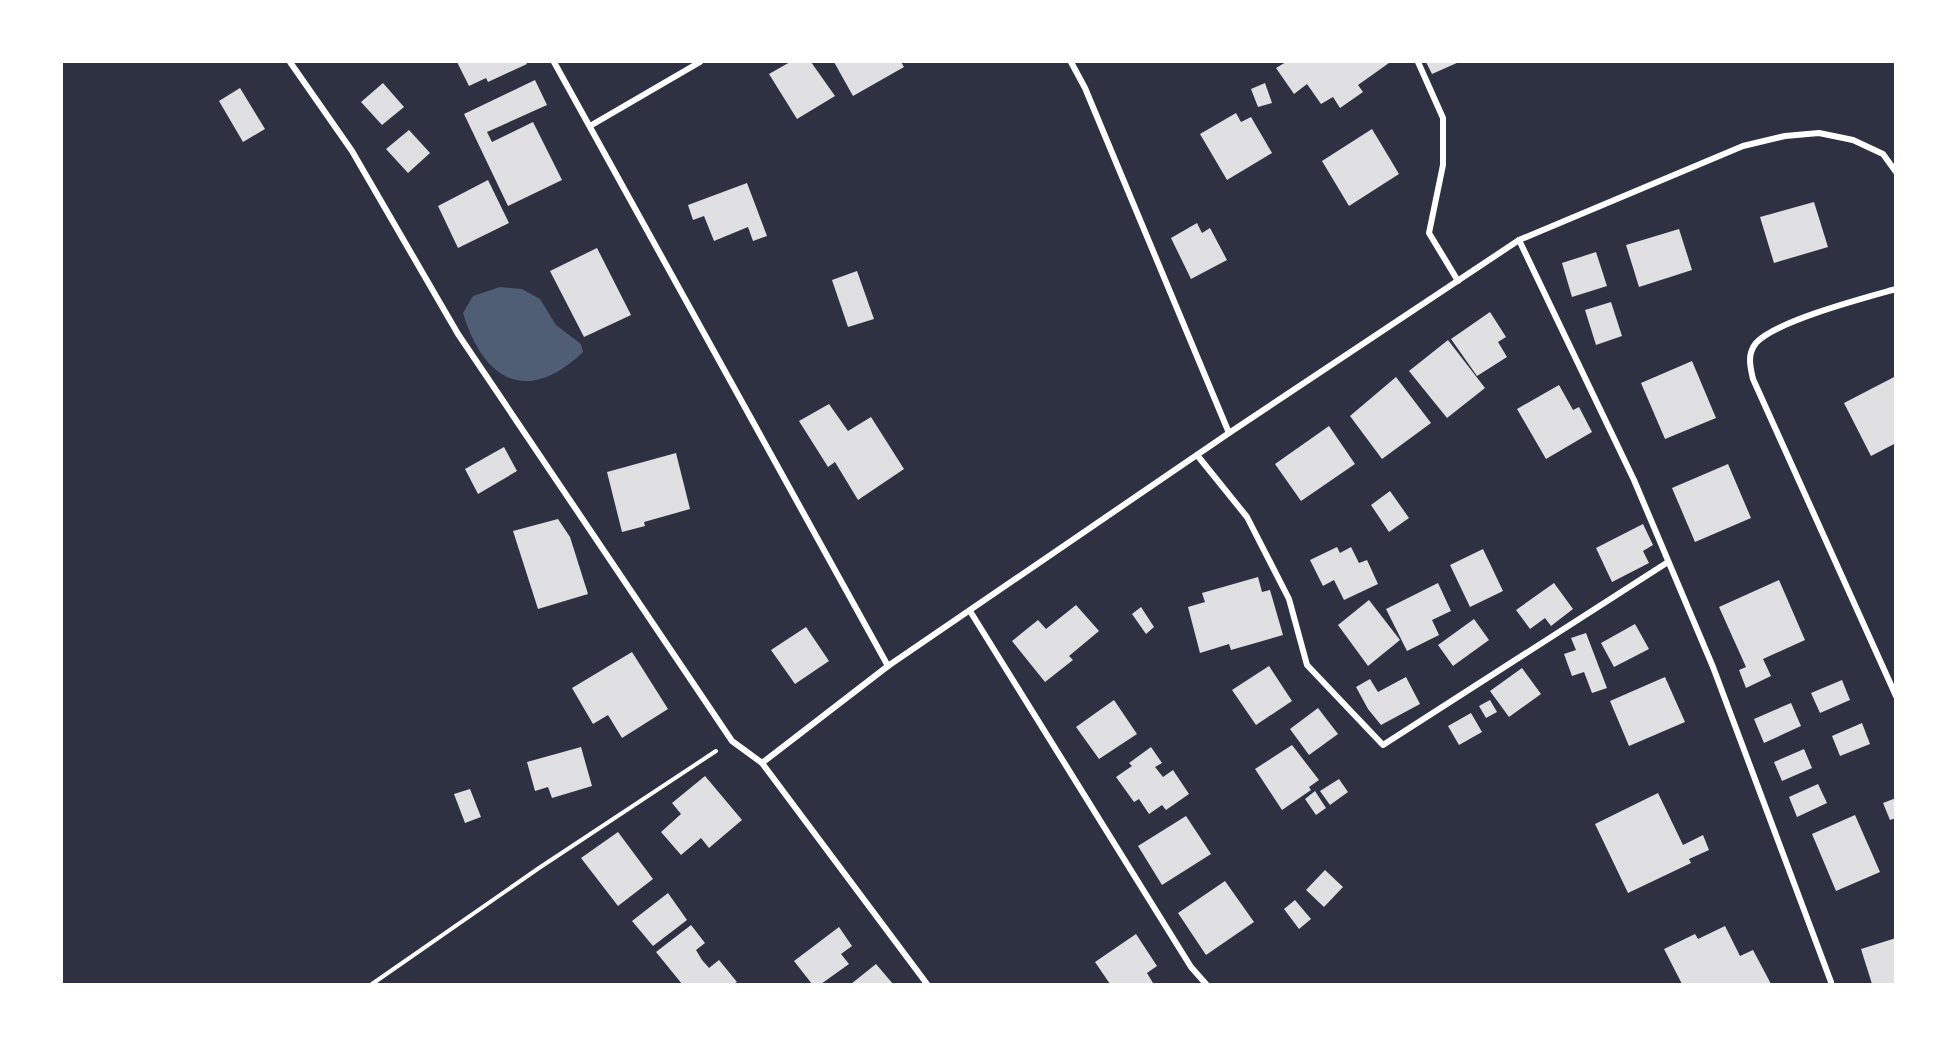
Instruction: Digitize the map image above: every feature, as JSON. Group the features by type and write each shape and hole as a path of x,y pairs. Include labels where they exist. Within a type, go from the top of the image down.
{"street":[{"path":"290,62 352,151 458,334 732,741 762,763 927,984"},
{"path":"554,62 888,666"},
{"path":"590,126 699,62"},
{"path":"1071,62 1085,88 1229,433"},
{"path":"1418,62 1443,118 1443,165 1429,233 1458,281"},
{"path":"762,763 888,666 1229,433 1519,240 1743,146 1785,136 1819,133 1853,140 1883,154 1896,172"},
{"path":"1519,240 1634,480 1713,667 1831,982"},
{"path":"1896,289 1837,306 1768,334 1755,345 1749,361 1753,379 1896,696"},
{"path":"1197,455 1247,517 1289,598 1308,666 1383,745 1668,562"},
{"path":"970,611 1191,967 1206,984"}],"path":[{"path":"372,984 539,868 732,741"}],"water":[{"path":"500,287 522,289 540,299 556,325 581,344 583,352 563,369 543,378 526,381 510,378 495,369 482,355 463,313 473,296"}],"building":[{"path":"457,62 526,62 527,64 488,82 486,78 469,86"},
{"path":"790,62 811,62 835,96 797,119 769,74"},
{"path":"834,62 901,62 904,67 853,96"},
{"path":"1286,62 1389,63 1358,85 1363,92 1340,108 1333,97 1321,104 1307,84 1294,94 1276,68"},
{"path":"1426,62 1459,62 1432,74"},
{"path":"535,80 547,105 487,132 492,142 533,122 562,180 508,206 464,114"},
{"path":"383,83 404,107 382,125 361,102"},
{"path":"1265,83 1272,103 1258,107 1251,89"},
{"path":"240,88 265,129 243,142 219,101"},
{"path":"1236,113 1241,122 1251,117 1272,153 1227,180 1200,134"},
{"path":"1372,129 1399,174 1349,206 1322,161"},
{"path":"409,130 430,153 408,173 386,149"},
{"path":"488,180 509,223 458,248 438,206"},
{"path":"747,183 767,236 753,241 748,227 714,241 704,216 693,220 688,205"},
{"path":"1814,202 1828,247 1774,263 1760,217"},
{"path":"1197,223 1202,233 1210,228 1227,260 1191,279 1171,238"},
{"path":"1679,229 1692,270 1639,287 1626,245"},
{"path":"597,248 631,315 584,337 550,271"},
{"path":"1596,252 1607,286 1572,297 1562,263"},
{"path":"857,271 874,319 848,327 832,280"},
{"path":"1611,302 1622,336 1596,345 1585,310"},
{"path":"1490,312 1506,337 1498,342 1507,357 1477,376 1451,339"},
{"path":"1448,340 1485,388 1447,418 1409,371"},
{"path":"1692,361 1716,418 1665,439 1641,383"},
{"path":"1896,376 1896,443 1871,456 1844,403"},
{"path":"1396,377 1431,423 1382,459 1350,416"},
{"path":"1559,385 1573,410 1579,407 1592,432 1546,459 1517,409"},
{"path":"829,404 848,431 871,417 904,469 858,500 835,462 828,467 799,421"},
{"path":"1329,426 1355,464 1301,501 1275,464"},
{"path":"504,447 517,471 478,494 465,469"},
{"path":"676,453 690,509 644,522 645,526 622,532 607,472"},
{"path":"1728,464 1751,518 1695,542 1672,488"},
{"path":"1390,491 1409,518 1389,532 1371,505"},
{"path":"558,519 570,537 588,594 538,609 513,531"},
{"path":"1643,524 1653,545 1643,551 1649,563 1612,582 1596,548"},
{"path":"1337,547 1340,553 1351,547 1359,563 1367,560 1378,584 1344,600 1334,580 1323,586 1310,560"},
{"path":"1483,549 1503,591 1470,607 1450,565"},
{"path":"1258,577 1262,592 1270,590 1283,635 1231,650 1229,644 1200,653 1188,607 1205,602 1202,593"},
{"path":"1779,580 1805,640 1763,659 1771,676 1746,688 1739,670 1746,667 1719,607"},
{"path":"1438,583 1451,611 1432,620 1439,635 1407,651 1386,609"},
{"path":"1554,583 1573,609 1551,626 1545,618 1530,629 1516,610"},
{"path":"1369,600 1400,640 1368,666 1338,625"},
{"path":"1076,605 1099,631 1069,656 1073,660 1045,682 1012,641 1038,620 1046,629"},
{"path":"1141,607 1154,627 1146,634 1132,614"},
{"path":"1474,619 1489,640 1453,666 1438,645"},
{"path":"1635,624 1649,649 1614,667 1601,643"},
{"path":"806,627 829,661 795,684 771,650"},
{"path":"1586,633 1607,688 1592,693 1584,672 1572,676 1564,654 1576,650 1571,638"},
{"path":"632,652 668,709 622,738 608,715 593,724 572,688"},
{"path":"1269,666 1292,701 1256,725 1232,690"},
{"path":"1522,668 1541,694 1509,717 1490,691"},
{"path":"1406,677 1420,704 1381,725 1368,709 1356,687 1370,679 1378,692"},
{"path":"1665,677 1685,722 1629,746 1610,701"},
{"path":"1842,680 1850,700 1820,713 1811,693"},
{"path":"1114,700 1137,734 1099,759 1076,727"},
{"path":"1490,700 1497,712 1486,718 1479,706"},
{"path":"1791,703 1801,726 1764,743 1754,719"},
{"path":"1318,708 1338,734 1309,755 1290,729"},
{"path":"1471,713 1482,732 1459,745 1448,726"},
{"path":"1862,723 1870,744 1840,756 1832,736"},
{"path":"1292,745 1319,780 1309,787 1311,790 1282,810 1255,769"},
{"path":"581,747 592,786 552,798 548,787 535,791 527,762"},
{"path":"1151,747 1162,763 1155,767 1163,777 1173,770 1189,794 1166,810 1162,805 1149,814 1139,799 1134,802 1116,777 1132,766 1129,763"},
{"path":"1804,749 1812,768 1782,781 1774,762"},
{"path":"705,776 742,820 709,848 701,838 681,855 661,832 681,814 672,803"},
{"path":"1339,779 1348,792 1330,805 1320,791"},
{"path":"1818,784 1827,803 1797,817 1789,797"},
{"path":"470,789 481,817 465,823 454,794"},
{"path":"1315,791 1326,808 1316,815 1305,799"},
{"path":"1658,793 1683,845 1703,835 1709,850 1689,859 1691,863 1628,893 1595,824"},
{"path":"1896,798 1896,818 1890,820 1883,803"},
{"path":"1855,815 1880,872 1836,891 1812,834"},
{"path":"1186,816 1211,854 1162,885 1138,846"},
{"path":"618,832 653,879 618,906 581,858"},
{"path":"1325,870 1343,887 1324,907 1306,890"},
{"path":"1225,881 1254,922 1206,955 1178,913"},
{"path":"668,893 687,920 653,946 632,921"},
{"path":"1295,900 1311,919 1299,929 1284,909"},
{"path":"691,925 705,943 696,950 702,960 709,968 719,960 737,982 733,984 682,984 656,952"},
{"path":"1725,926 1740,956 1753,950 1771,984 1682,984 1664,949 1695,934 1698,939"},
{"path":"839,927 852,946 841,954 849,964 821,984 812,984 794,961"},
{"path":"1136,934 1157,966 1147,973 1153,983 1110,984 1095,962"},
{"path":"1896,938 1896,984 1872,984 1861,949"},
{"path":"876,964 893,984 851,984"}]}
